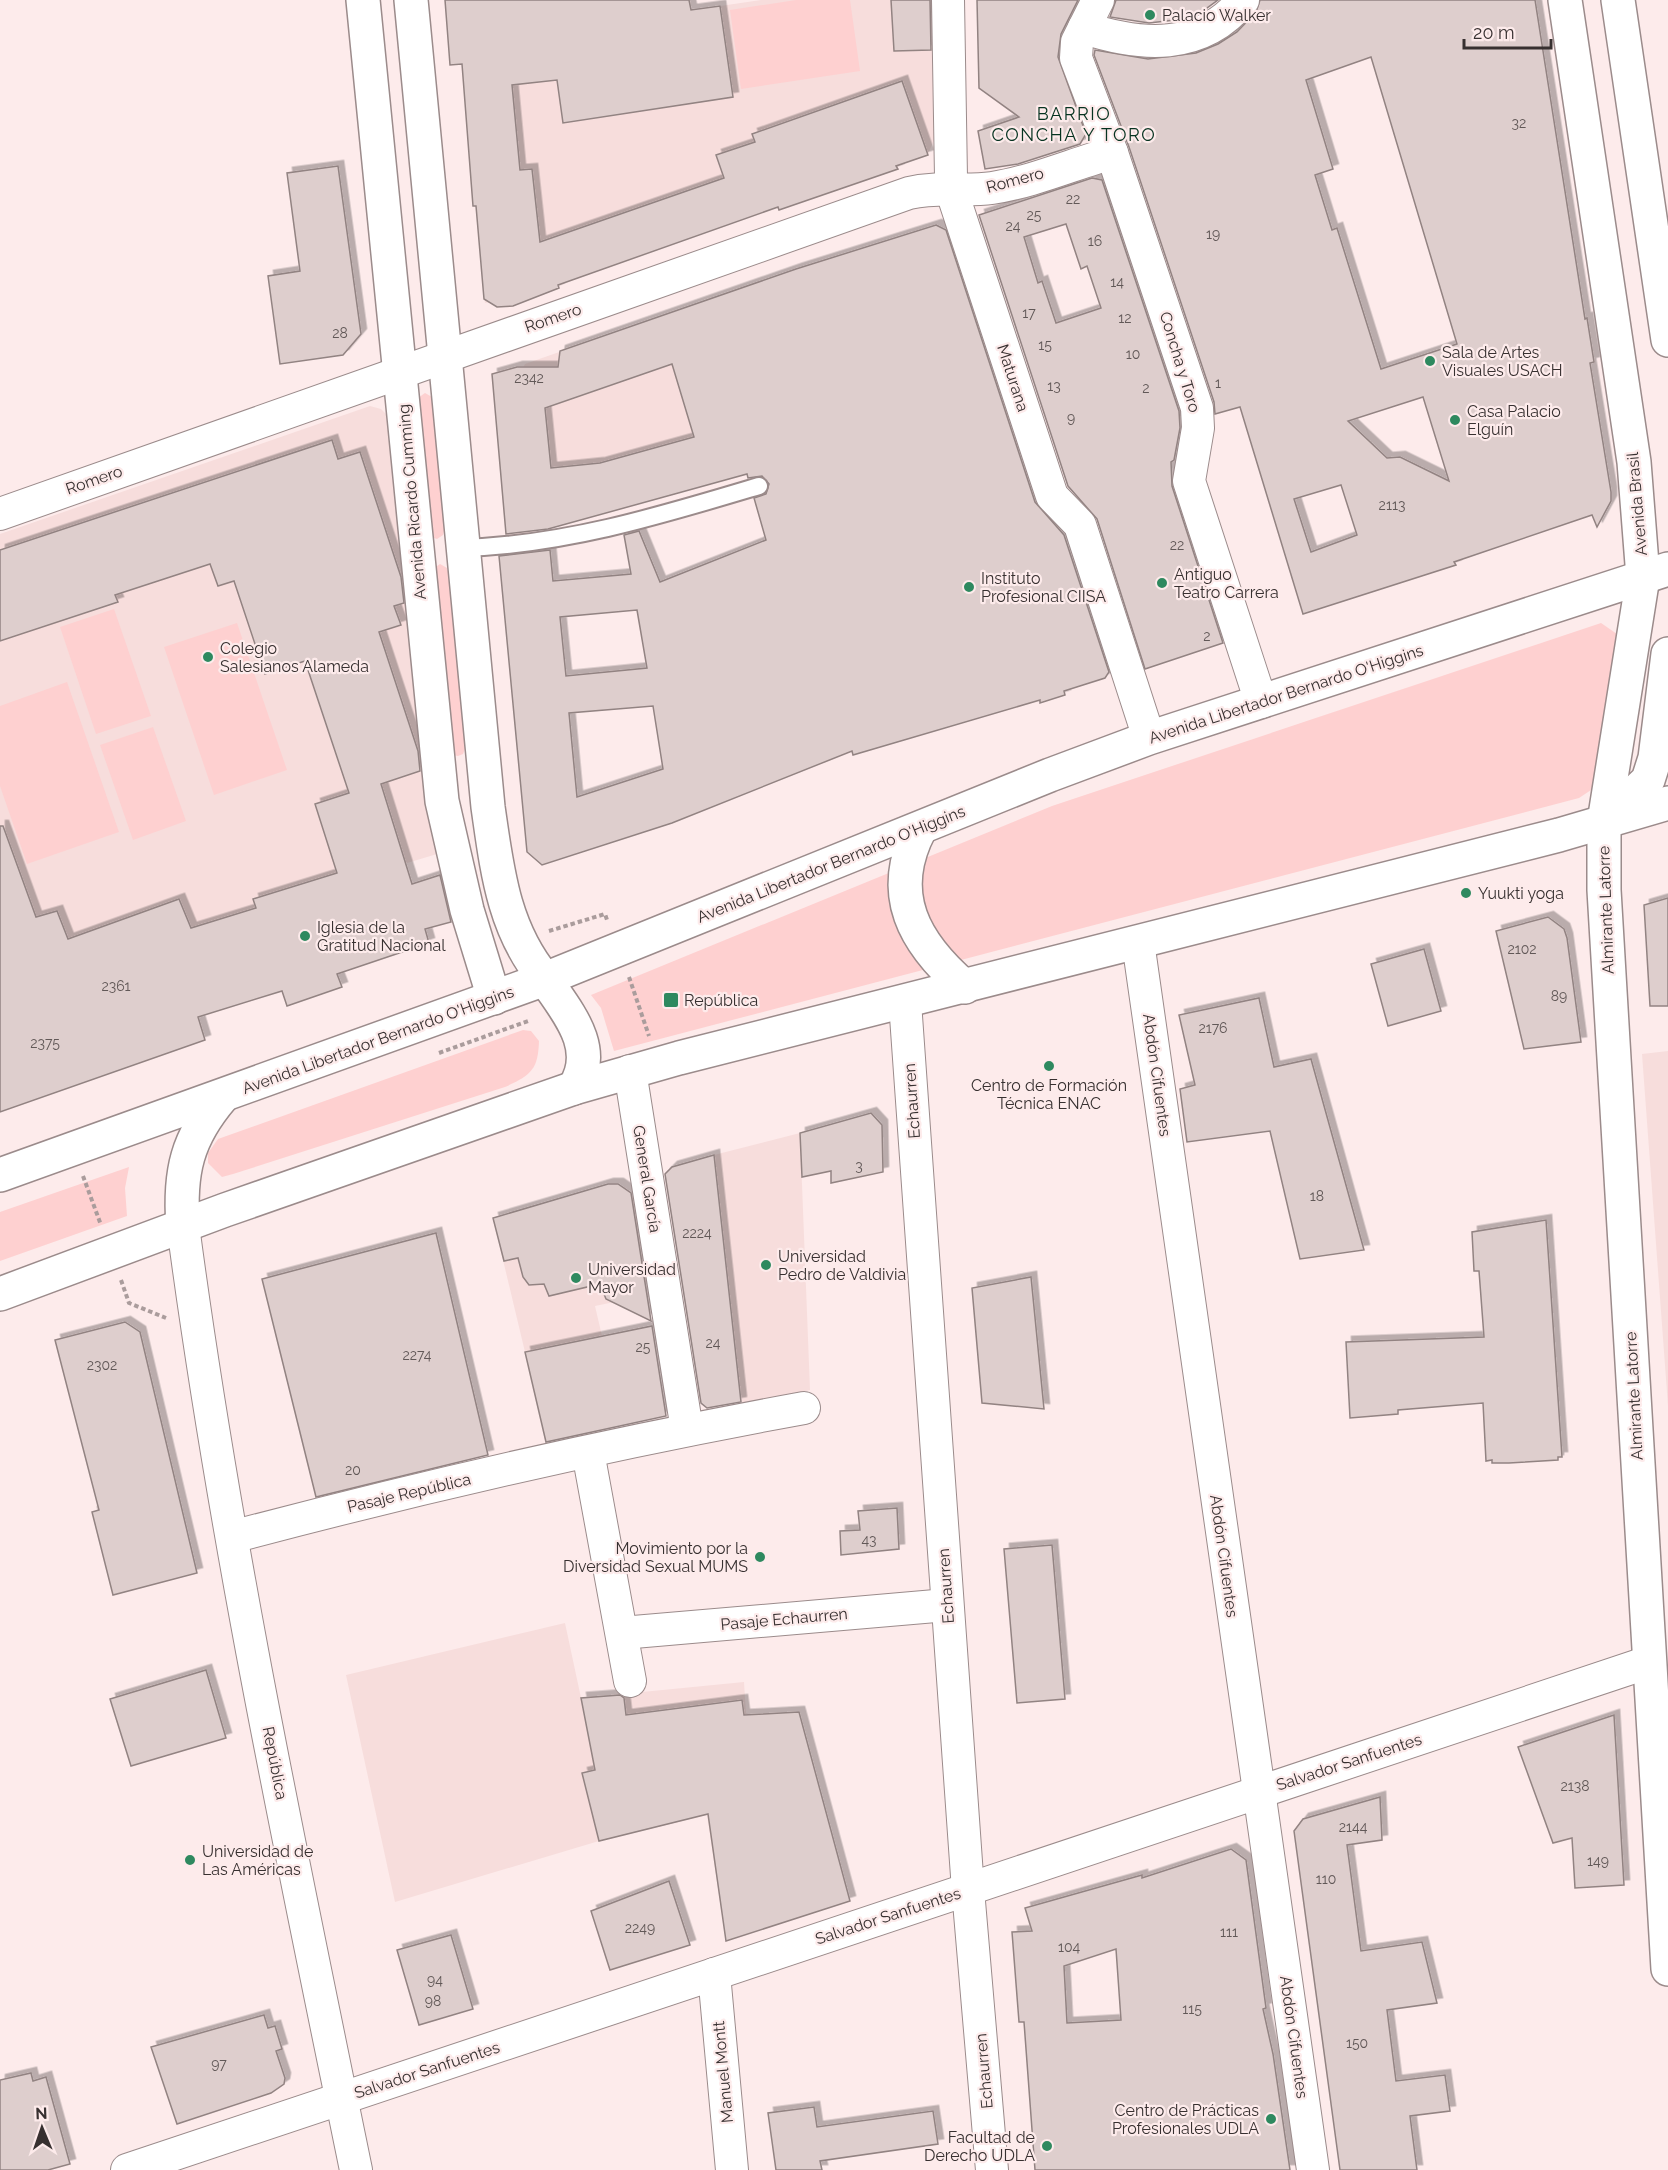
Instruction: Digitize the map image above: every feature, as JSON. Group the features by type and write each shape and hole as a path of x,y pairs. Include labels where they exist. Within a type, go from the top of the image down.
{"main road":[{"name":"Avenida Ricardo Cumming","path":"363,0 442,801 465,901 494,998"},
{"path":"411,0 488,807 501,890 521,946 568,1013 584,1044 585,1065 574,1088"},
{"name":"Avenida Brasil","path":"1565,0 1634,462 1655,573 1604,822"},
{"path":"1618,0 1668,340"},
{"path":"416,552 462,548"},
{"name":"Avenida Libertador Bernardo O'Higgins","path":"0,1175 545,979 1050,775 1149,738 1655,573"},
{"path":"1604,822 1648,780 1654,758 1668,654"},
{"path":"0,1294 183,1226 574,1088 630,1071 1604,822 1668,803"},
{"name":"Almirante Latorre","path":"1604,822 1604,890 1668,1969"},
{"path":"920,829 912,844 904,878 909,915 930,952 964,987"},
{"path":"183,1226 182,1177 186,1157 206,1115 222,1097"}],"street":[{"name":"Maturana","path":"948,0 952,189 1052,496 1080,525 1149,738"},
{"name":"Concha y Toro","path":"1098,0 1075,50 1076,58 1112,153 1197,408 1198,428 1189,481 1261,702"},
{"path":"1084,28 1116,38 1156,43 1180,39 1203,31 1236,8 1243,0"},
{"name":"Romero","path":"0,514 909,193 930,188 994,188 1112,153"},
{"name":"Abdón Cifuentes","path":"1138,942 1313,2170"},
{"name":"Echaurren","path":"905,1002 968,1890 992,2170"},
{"name":"General García","path":"630,1071 687,1430"},
{"name":"República","path":"183,1226 200,1355 231,1537 340,2099 356,2170"},
{"name":"Pasaje República","path":"231,1537 588,1452 804,1408"},
{"path":"588,1452 630,1681"},
{"name":"Pasaje Echaurren","path":"622,1633 947,1605"},
{"name":"Salvador Sanfuentes","path":"127,2170 1649,1662"},
{"name":"Manuel Montt","path":"714,1974 732,2170"}],"lane":[{"path":"462,548 507,547 624,526 759,486"}],"shaded area":[{"path":"761,0 932,0 934,140 928,154 897,165 898,169 779,210 778,207 558,285 559,288 513,306 497,307 490,302 485,303 476,206 473,206 470,175 473,174 462,64 450,65 449,46"},
{"path":"796,0 850,0 860,71 741,89 730,10"},
{"path":"713,298 747,474 506,539 492,373 523,368 525,364"},
{"path":"425,393 432,397 434,405 445,527 443,535 437,539 431,537 418,398"},
{"name":"Colegio Salesianos Alameda","path":"370,406 381,409 388,416 437,854 311,892 307,882 253,899 256,908 191,928 67,939 56,911 36,917 0,957 0,534"},
{"path":"440,564 447,568 449,576 466,746 463,754 458,756 453,755 433,569"},
{"path":"114,609 151,716 96,734 60,627"},
{"path":"237,623 287,770 214,795 164,647"},
{"path":"1601,623 1617,634 1594,788 1579,798 614,1051 601,1008 591,995 1052,806"},
{"path":"67,682 119,832 27,864 0,786 0,706"},
{"path":"153,727 186,821 133,840 100,745"},
{"path":"523,1030 531,1031 539,1041 537,1059 527,1075 505,1087 222,1177 208,1163 208,1153 218,1139"},
{"path":"1668,1051 1668,1406 1642,1054"},
{"name":"Universidad Pedro de Valdivia","path":"800,1133 810,1390 742,1407 714,1155"},
{"path":"129,1167 125,1188 127,1216 0,1261 0,1212"},
{"name":"Universidad Mayor","path":"608,1184 625,1187 633,1198 648,1295 595,1306 602,1336 525,1352 493,1218"},
{"path":"565,1623 581,1698 744,1682 746,1713 751,1715 850,1901 726,1941 707,1815 599,1841 395,1902 346,1675"}],"building":[{"path":"445,0 689,0 691,10 720,6 733,97 563,123 557,80 512,85 520,170 532,169 540,242 724,178 716,155 755,142 752,134 902,81 928,155 896,166 898,169 779,210 778,207 558,285 559,288 513,306 497,307 484,299 476,206 473,206 462,64 450,65"},
{"path":"891,0 930,0 931,50 894,51"},
{"path":"977,0 1078,0 1061,34 1058,57 1086,134 1080,144 1018,164 985,169 978,131 1019,117 979,88"},
{"name":"Palacio Walker","path":"1116,0 1218,0 1200,13 1184,19 1149,23 1110,17"},
{"path":"1260,0 1535,0 1585,319 1587,318 1594,362 1590,363 1611,492 1611,501 1597,527 1592,515 1454,562 1456,565 1303,614 1240,407 1215,414 1214,402 1129,147 1094,55 1095,50 1148,59 1196,53 1218,44 1237,32 1256,12","holes":["1371,57 1457,344 1381,369 1337,228 1332,230 1315,175 1333,169 1306,80","1423,397 1449,481 1400,457 1387,458 1348,421","1341,485 1357,535 1311,552 1294,499"]},
{"path":"338,166 361,334 343,355 280,364 268,276 300,271 287,173"},
{"path":"1092,178 1102,180 1179,411 1180,428 1174,460 1171,462 1172,486 1223,643 1145,669 1097,519 1068,486 979,215","holes":["1066,224 1081,269 1087,266 1101,308 1056,323 1042,281 1038,283 1024,237"]},
{"path":"936,225 946,230 1035,502 1064,535 1109,672 1105,678 1064,691 1065,695 1040,703 1040,700 853,755 852,751 672,823 542,865 527,852 499,556 550,550 553,581 631,574 624,535 639,531 660,582 766,540 754,498 766,494 769,484 762,476 748,478 747,474 548,529 506,534 492,374 517,367 558,367 560,351 796,269","holes":["672,364 694,437 600,463 551,468 545,408","637,610 647,668 566,676 560,617","653,706 663,769 577,797 569,713"]},
{"path":"332,440 338,459 360,452 401,577 404,603 394,606 401,625 379,632 418,751 420,771 381,784 412,884 440,875 451,922 425,929 429,943 337,974 342,987 287,1006 282,991 198,1017 205,1040 0,1112 0,826 3,826 36,917 57,911 68,939 179,899 191,928 256,908 253,899 337,873 315,804 349,793 305,661 265,674 234,581 218,586 210,564 115,595 118,602 0,641 0,550"},
{"path":"1668,898 1668,1006 1650,1006 1644,905"},
{"path":"1548,917 1564,929 1567,938 1581,1042 1524,1049 1496,931"},
{"path":"1424,949 1441,1011 1388,1026 1371,964"},
{"path":"1259,998 1274,1067 1311,1059 1364,1250 1300,1259 1270,1131 1187,1142 1180,1089 1195,1085 1179,1015"},
{"path":"871,1113 882,1125 883,1172 831,1183 831,1171 802,1177 800,1133"},
{"path":"714,1155 741,1402 707,1408 701,1403 665,1174 672,1167"},
{"name":"Universidad Mayor","path":"608,1184 618,1184 631,1193 651,1321 606,1299 600,1284 549,1296 544,1284 529,1285 523,1277 518,1258 504,1261 493,1218"},
{"path":"1546,1220 1562,1457 1558,1457 1558,1460 1509,1463 1486,1461 1483,1403 1398,1410 1398,1414 1350,1418 1346,1342 1484,1337 1479,1271 1474,1271 1472,1232"},
{"path":"436,1233 488,1455 316,1497 262,1279"},
{"path":"1031,1277 1044,1409 982,1403 972,1288"},
{"path":"125,1322 140,1332 197,1573 113,1595 92,1512 99,1510 55,1340"},
{"path":"652,1326 666,1416 546,1442 525,1352"},
{"path":"897,1508 899,1549 841,1555 840,1531 860,1530 858,1511"},
{"path":"1052,1545 1065,1699 1017,1703 1004,1549"},
{"path":"206,1670 226,1738 131,1766 110,1699"},
{"path":"620,1695 624,1698 626,1715 742,1700 744,1715 799,1712 850,1901 726,1941 708,1814 599,1841 582,1773 595,1770 581,1698"},
{"path":"1614,1715 1624,1885 1575,1888 1572,1838 1553,1843 1518,1747"},
{"path":"1380,1797 1382,1840 1347,1845 1361,1951 1422,1942 1437,2003 1387,2010 1396,2081 1445,2075 1450,2111 1410,2116 1417,2170 1340,2170 1294,1831 1303,1819"},
{"path":"1231,1849 1246,1860 1266,2008 1263,2009 1273,2054 1290,2170 1035,2170 1024,2022 1019,2022 1012,1932 1032,1931 1025,1908 1142,1875 1142,1878","holes":["1116,1949 1121,2020 1067,2023 1064,1966"]},
{"path":"669,1881 690,1945 610,1970 591,1911"},
{"path":"451,1935 473,2009 419,2025 397,1950"},
{"path":"264,2015 268,2028 275,2026 282,2049 276,2051 285,2078 284,2084 271,2093 177,2124 151,2047"},
{"path":"31,2073 33,2081 46,2077 70,2164 48,2170 0,2170 0,2080"},
{"path":"814,2107 817,2127 933,2111 938,2144 820,2161 822,2170 776,2170 768,2113"}],"place":[{"name":"Palacio Walker","path":"1150,15"},
{"name":"Sala de Artes Visuales USACH","path":"1430,361"},
{"name":"Casa Palacio Elguín","path":"1455,420"},
{"name":"Antiguo Teatro Carrera","path":"1162,583"},
{"name":"Instituto Profesional CIISA","path":"969,587"},
{"name":"Colegio Salesianos Alameda","path":"208,657"},
{"name":"Yuukti yoga","path":"1466,893"},
{"name":"Iglesia de la Gratitud Nacional","path":"305,936"},
{"name":"República","path":"671,1000"},
{"name":"Centro de Formación Técnica ENAC","path":"1049,1066"},
{"name":"Universidad Pedro de Valdivia","path":"766,1265"},
{"name":"Universidad Mayor","path":"576,1278"},
{"name":"Movimiento por la Diversidad Sexual MUMS","path":"760,1557"},
{"name":"Universidad de Las Américas","path":"190,1860"},
{"name":"Centro de Prácticas Profesionales UDLA","path":"1271,2119"},
{"name":"Facultad de Derecho UDLA","path":"1047,2146"}],"district":[{"name":"BARRIO CONCHA Y TORO","path":"1074,123"}]}
